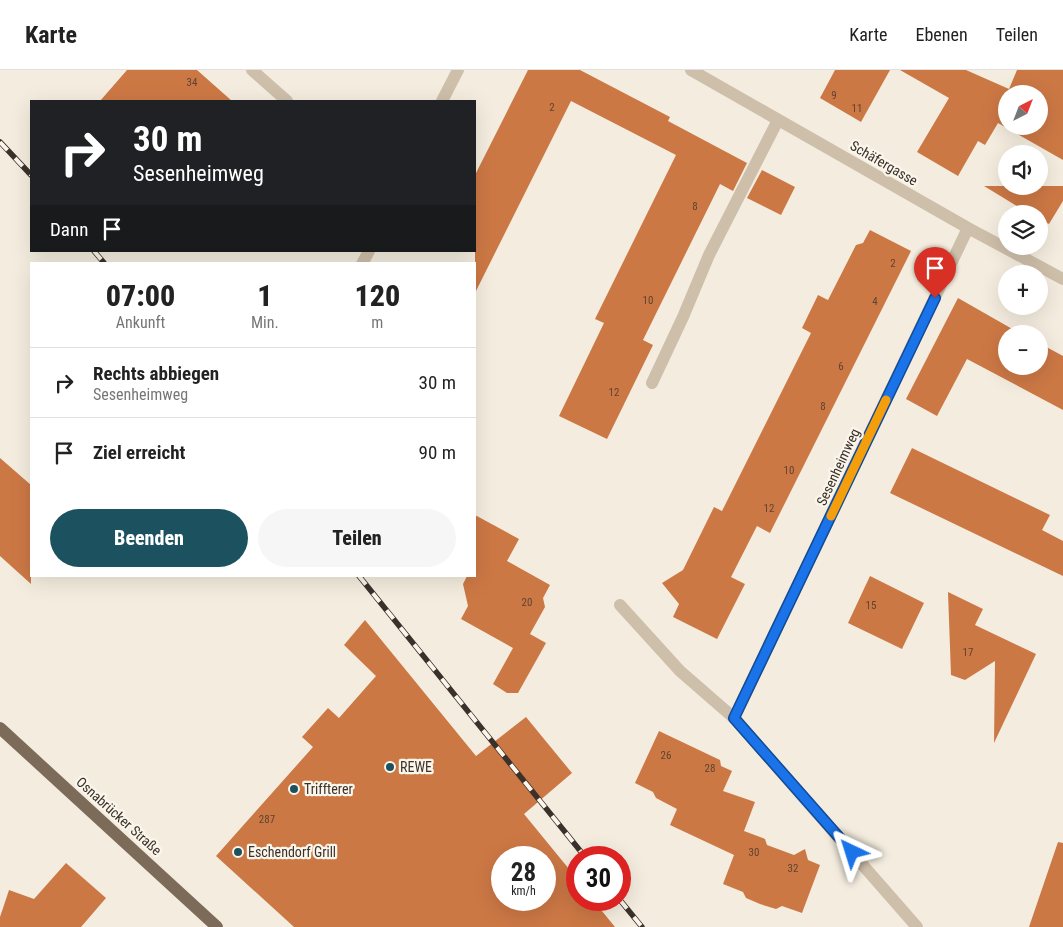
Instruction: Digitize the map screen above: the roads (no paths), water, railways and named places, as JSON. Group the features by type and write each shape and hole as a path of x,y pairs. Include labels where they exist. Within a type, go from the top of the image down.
{"main road":[{"name":"Osnabrücker Straße","path":"0,728 217,927"}],"street":[{"path":"252,70 286,100"},
{"path":"443,100 458,70"},
{"name":"Schäfergasse","path":"690,70 968,228 1063,279"},
{"path":"652,383 709,255 778,120"},
{"name":"Sesenheimweg","path":"734,718 968,228"},
{"path":"620,605 680,672 734,718 917,927"}],"railway":[{"path":"0,142 30,174"},
{"path":"95,252 103,262"},
{"path":"360,577 576,846"},
{"path":"629,911 642,927"}],"place":[{"name":"REWE","path":"390,767"},
{"name":"Triffterer","path":"294,789"},
{"name":"Eschendorf Grill","path":"238,852"}]}
